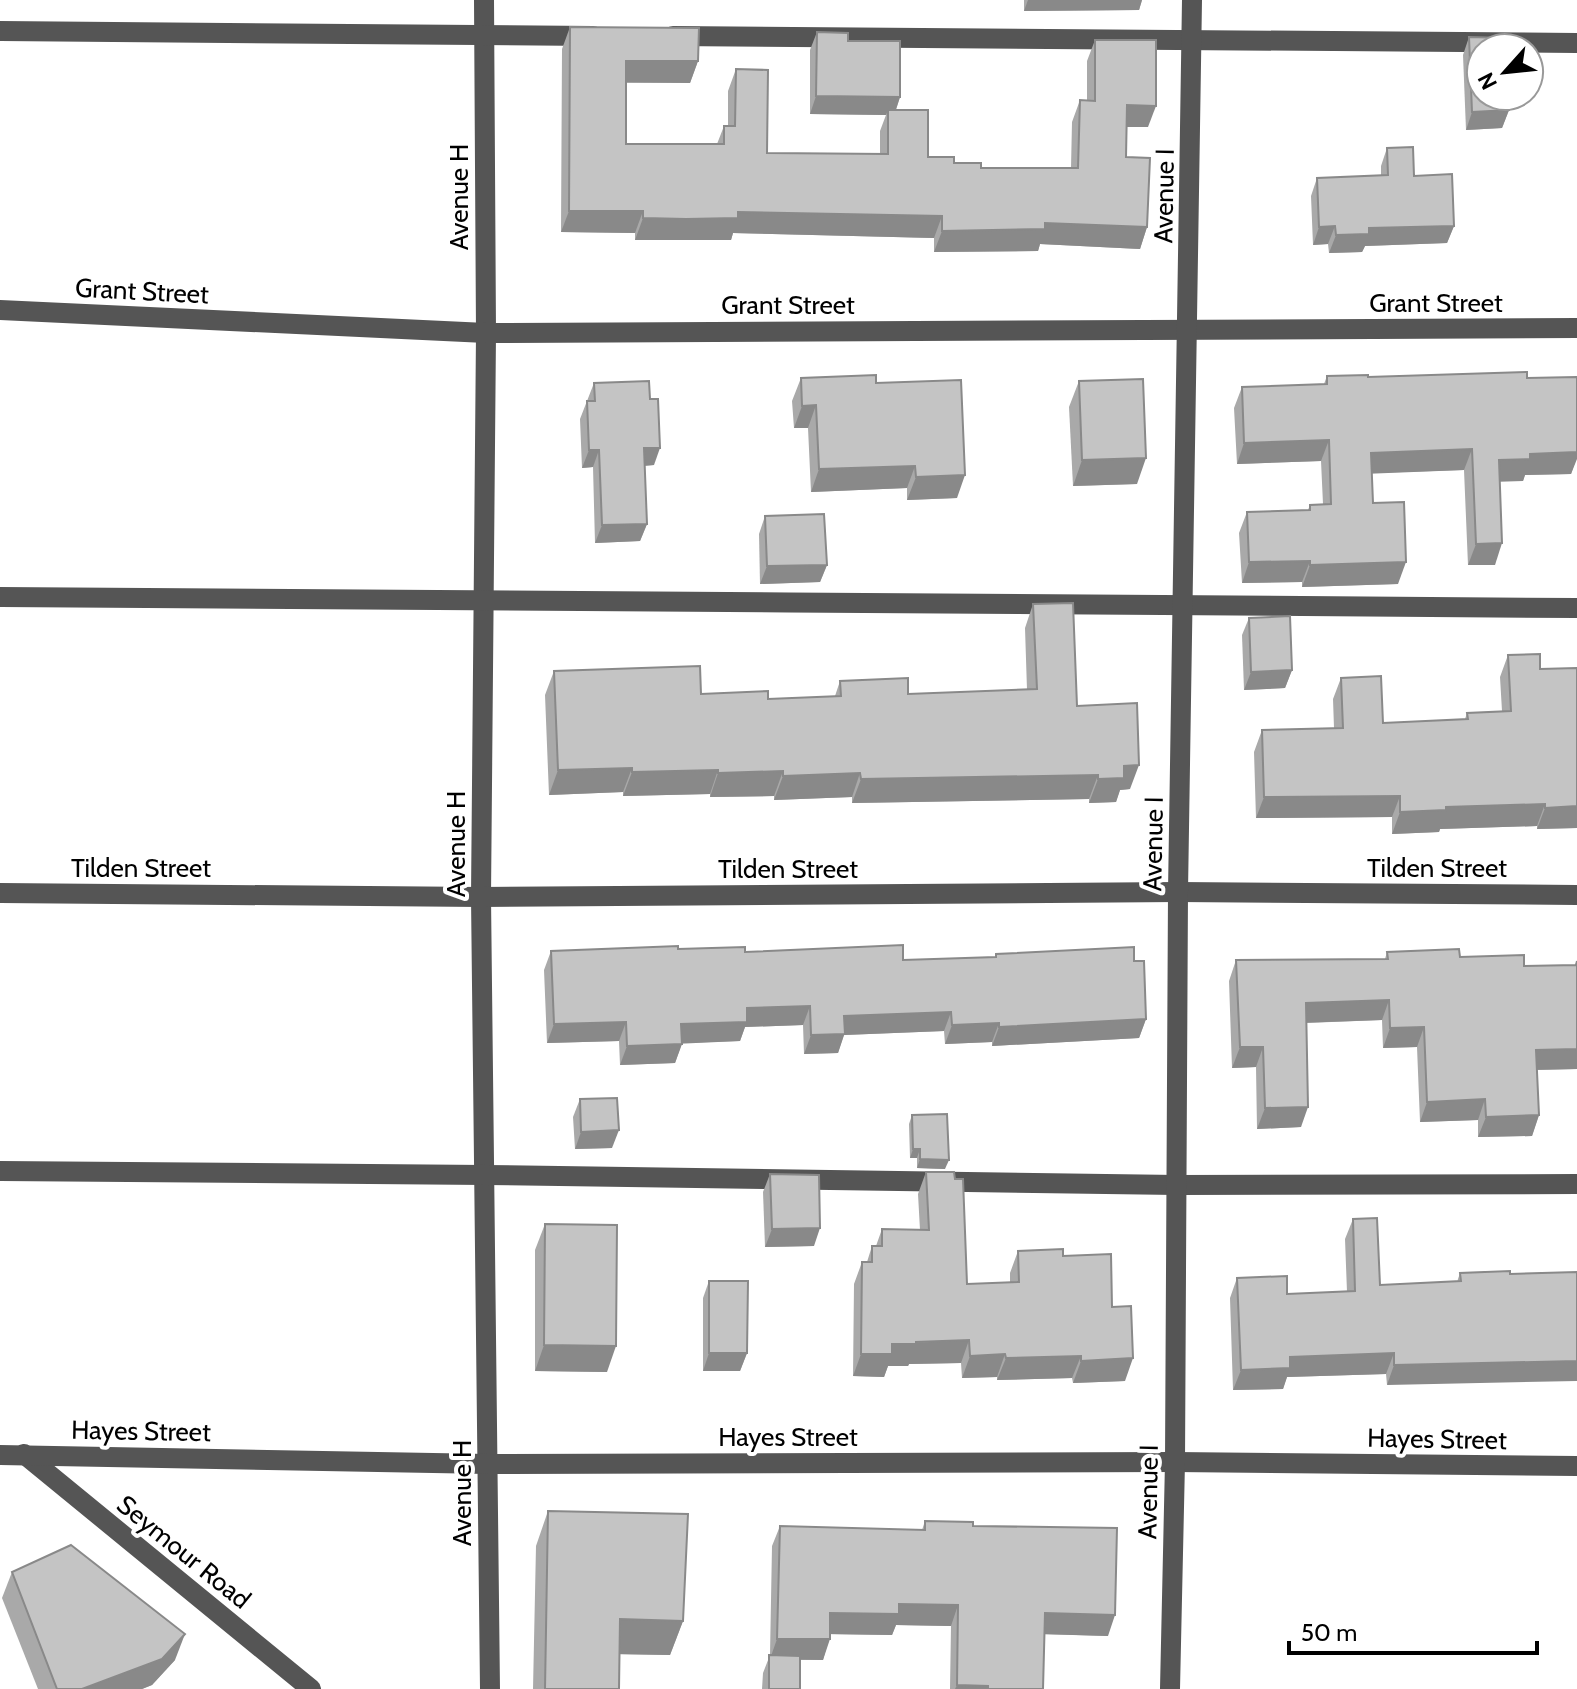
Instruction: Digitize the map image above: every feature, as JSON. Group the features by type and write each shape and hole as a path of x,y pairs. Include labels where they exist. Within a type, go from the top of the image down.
{"street":[{"name":"Avenue H","path":"484,0 486,333 481,897 490,1689"},
{"name":"Avenue I","path":"1170,1689 1192,0"},
{"path":"0,31 610,36"},
{"path":"657,36 1577,43"},
{"name":"Grant Street","path":"0,310 486,333 1577,328"},
{"path":"0,597 483,603 1183,603 1577,608"},
{"name":"Tilden Street","path":"0,893 481,897 1178,892 1577,895"},
{"path":"0,1171 1177,1185 1577,1184"},
{"name":"Seymour Road","path":"24,1454 308,1688"},
{"name":"Hayes Street","path":"0,1455 488,1464 1175,1462 1577,1466"}],"building":[{"path":"570,27 699,28 698,61 626,61 626,144 724,144 724,126 735,126 736,69 768,70 767,153 888,154 888,110 928,110 928,157 954,157 954,163 981,163 981,168 1078,168 1080,100 1095,101 1095,40 1156,40 1156,106 1127,105 1126,157 1150,158 1147,227 1045,223 1045,229 942,231 942,216 738,212 738,218 686,219 643,218 643,211 569,211"},
{"path":"817,32 848,33 848,41 900,41 900,97 816,96"},
{"path":"1413,147 1414,176 1452,174 1454,226 1369,228 1369,234 1336,235 1335,226 1319,227 1317,178 1388,175 1387,148"},
{"path":"1527,372 1527,378 1577,377 1577,452 1530,454 1530,459 1499,460 1502,543 1476,544 1472,449 1371,453 1373,503 1404,502 1406,562 1310,565 1310,561 1249,562 1247,512 1310,510 1310,505 1331,504 1329,440 1244,443 1242,387 1327,384 1327,376"},
{"path":"876,375 876,383 961,380 965,475 916,477 915,466 819,469 816,405 802,406 801,378"},
{"path":"1143,379 1146,458 1082,460 1079,381"},
{"path":"649,381 650,399 658,399 660,448 644,448 647,524 602,525 599,450 589,450 587,401 595,401 594,383"},
{"path":"824,514 827,565 767,566 765,516"},
{"path":"1073,603 1077,706 1137,703 1139,765 1124,766 1124,778 1098,779 1098,775 861,779 860,773 783,776 783,771 558,770 554,671 700,666 701,694 768,691 768,699 841,696 840,681 908,678 908,694 1037,689 1033,604"},
{"path":"1290,616 1292,670 1251,672 1249,618"},
{"path":"1540,654 1540,669 1577,668 1577,806 1446,807 1446,810 1400,812 1400,796 1264,797 1262,730 1343,728 1341,678 1381,676 1383,723 1468,719 1467,713 1511,711 1508,655"},
{"path":"903,945 903,960 1134,947 1134,961 1144,961 1146,1019 999,1027 999,1023 952,1025 951,1012 844,1016 845,1034 811,1035 810,1006 747,1008 747,1022 681,1024 682,1044 627,1046 626,1022 554,1024 551,951 678,946 678,949 745,947 745,952"},
{"path":"1459,949 1460,957 1524,955 1524,966 1576,965 1577,961 1577,1049 1536,1050 1539,1115 1486,1117 1485,1099 1427,1102 1424,1027 1390,1028 1389,1000 1306,1003 1308,1107 1265,1108 1263,1047 1240,1047 1236,960 1388,959 1387,952"},
{"path":"617,1098 619,1130 581,1132 580,1099"},
{"path":"947,1114 949,1160 920,1159 920,1149 913,1149 912,1115"},
{"path":"926,1172 954,1172 955,1179 963,1179 967,1284 1019,1282 1018,1251 1063,1249 1063,1256 1111,1254 1112,1307 1131,1306 1133,1358 1081,1361 1081,1356 970,1356 969,1340 892,1344 892,1354 861,1354 862,1262 872,1262 872,1246 882,1246 882,1229 929,1230"},
{"path":"770,1174 819,1175 820,1228 772,1229"},
{"path":"1377,1218 1380,1285 1461,1281 1460,1273 1577,1272 1577,1361 1394,1365 1394,1353 1290,1357 1290,1368 1241,1370 1237,1278 1287,1276 1287,1294 1355,1291 1353,1219"},
{"path":"545,1224 617,1225 616,1346 544,1345"},
{"path":"709,1281 748,1281 747,1353 709,1353"},
{"path":"548,1511 688,1514 683,1621 620,1619 619,1689 545,1689"},
{"path":"925,1521 973,1522 973,1526 1117,1528 1115,1615 1045,1613 1043,1689 988,1689 988,1686 957,1685 958,1605 899,1604 899,1614 830,1613 830,1639 777,1639 780,1526 925,1530"},
{"path":"71,1545 185,1634 162,1659 82,1689 57,1689 12,1572"},
{"path":"769,1655 800,1656 800,1689 769,1689"}]}
